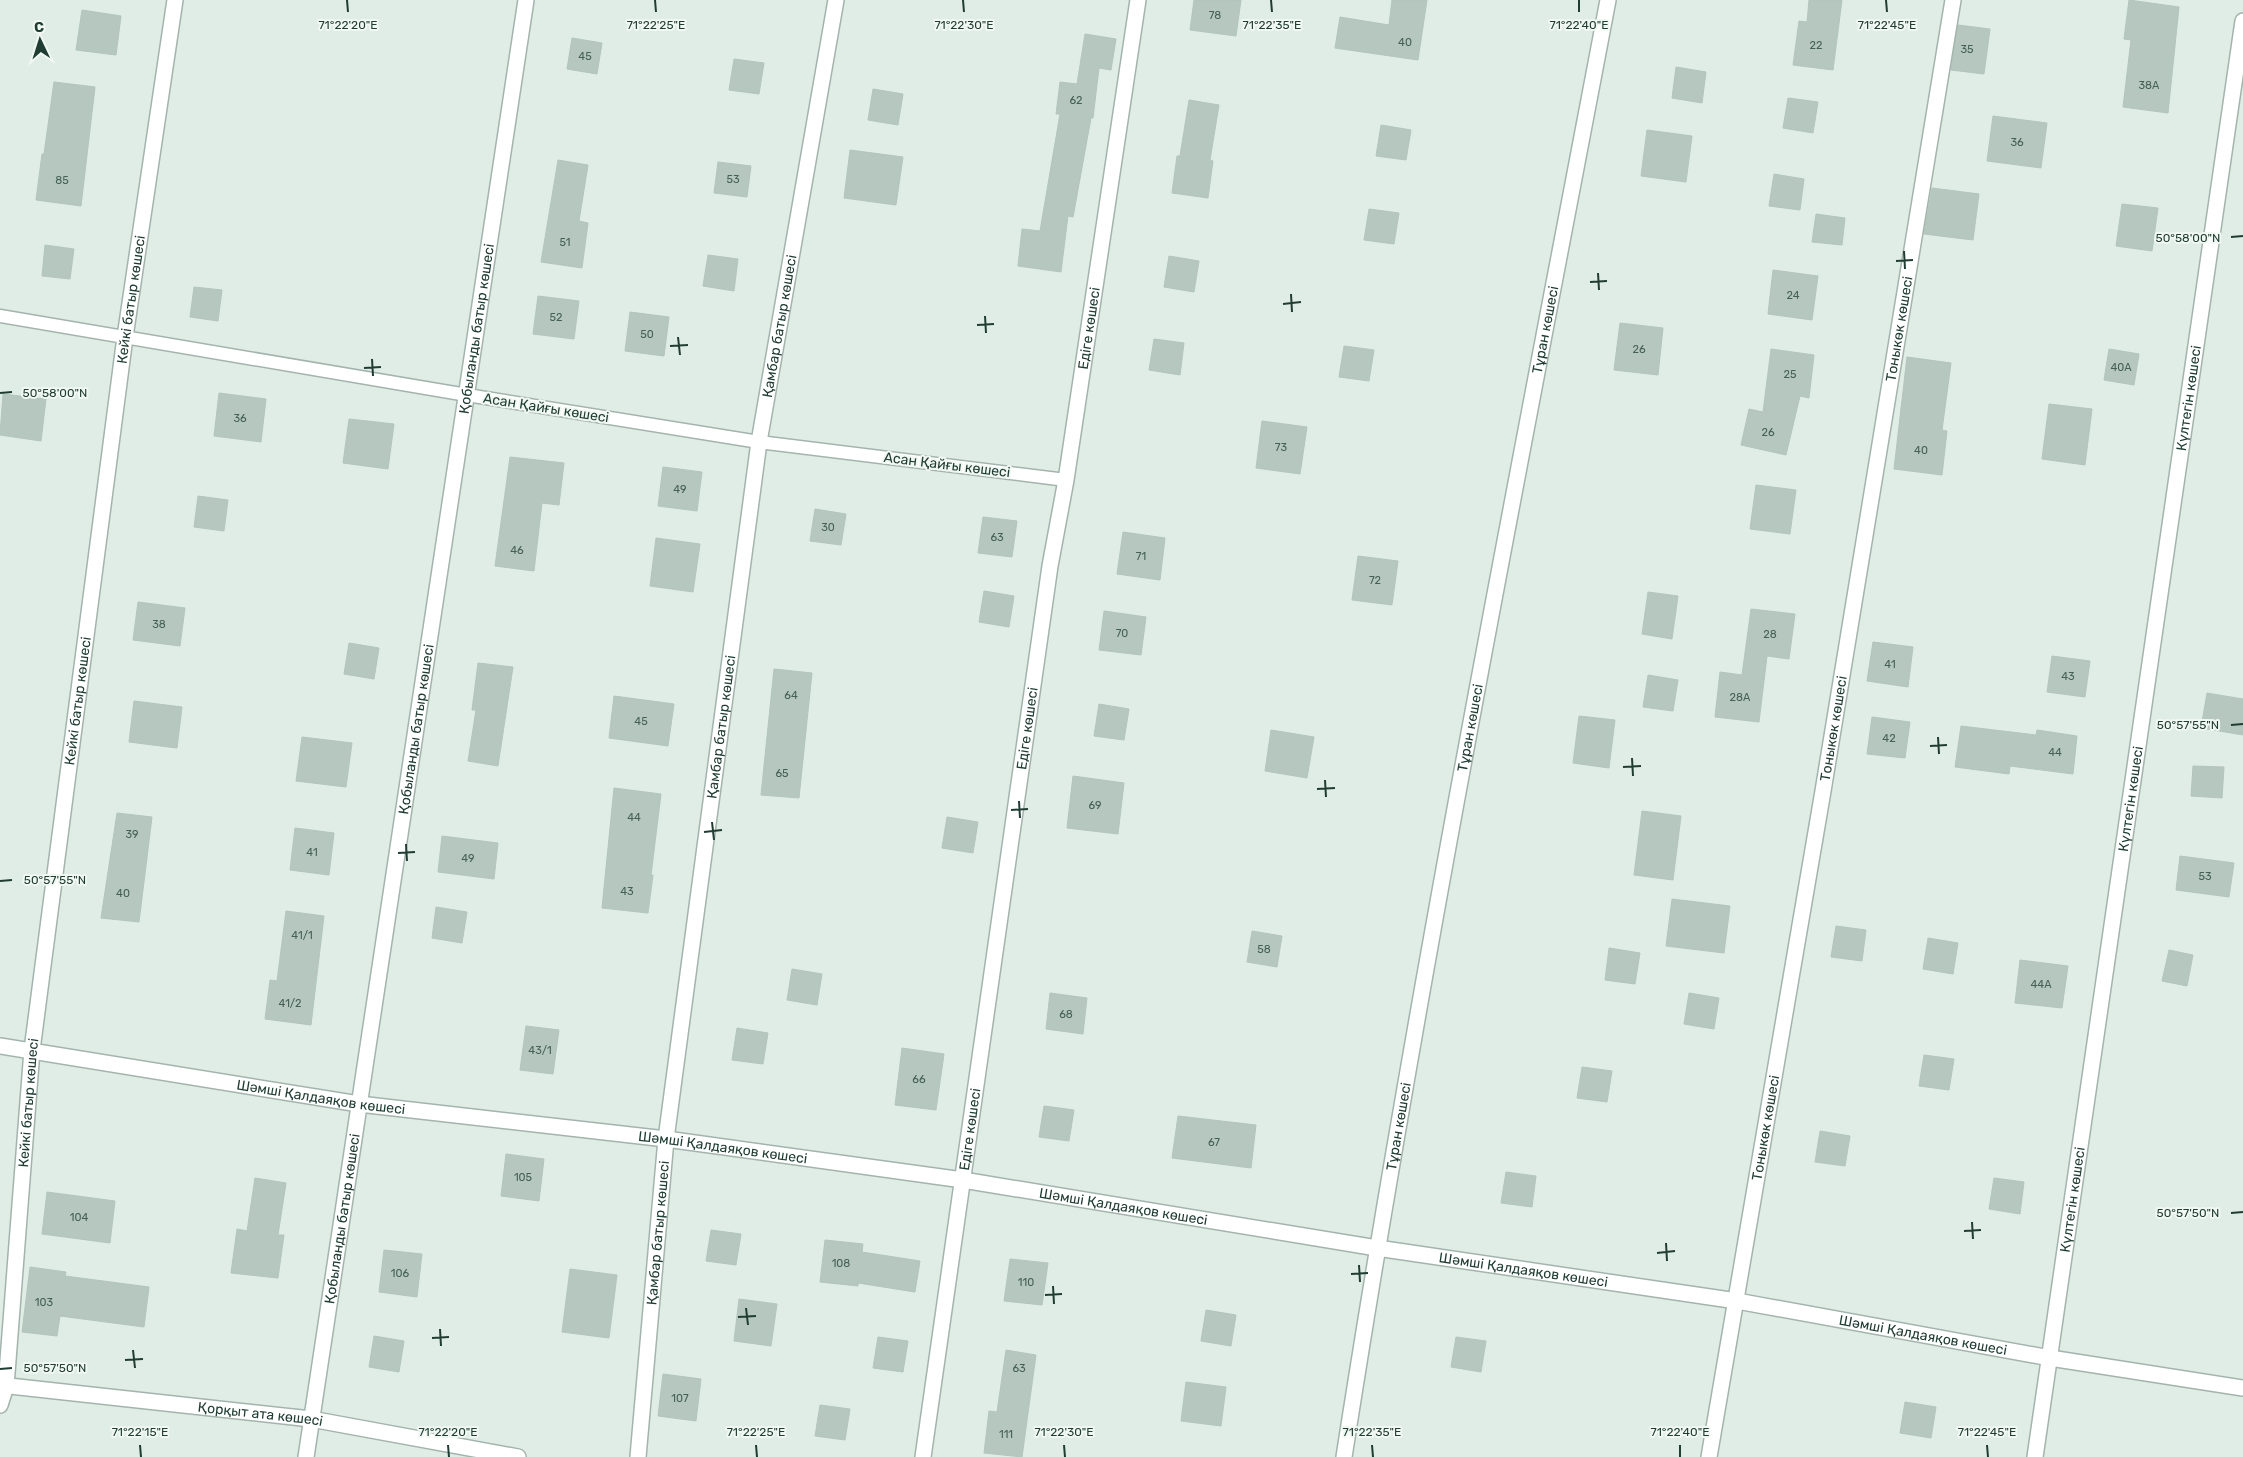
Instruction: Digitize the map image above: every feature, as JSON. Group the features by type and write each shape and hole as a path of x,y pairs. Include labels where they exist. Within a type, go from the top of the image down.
{"street":[{"name":"Кейкі батыр көшесі","path":"0,1405 32,1050 125,337 174,0"},
{"name":"Қобыланды батыр көшесі","path":"306,1457 526,0"},
{"name":"Қамбар батыр көшесі","path":"638,1457 666,1139 759,442 836,0"},
{"name":"Едіге көшесі","path":"923,1457 1050,566 1066,480 1138,0"},
{"name":"Тұран көшесі","path":"1344,1457 1425,965 1608,0"},
{"name":"Тоныкөк көшесі","path":"1709,1457 1737,1302 1953,0"},
{"name":"Күлтегін көшесі","path":"2035,1457 2243,21"},
{"name":"Шәмші Қалдаяқов көшесі","path":"0,1046 359,1104 666,1139 963,1180 1377,1248 1737,1302 2050,1358 2243,1388"},
{"name":"Қорқыт ата көшесі","path":"3,1386 311,1419 518,1457"}],"lane":[{"name":"Асан Қайғы көшесі","path":"0,316 759,442 1066,480"}],"building":[{"path":"1194,0 1241,0 1236,36 1190,30"},
{"path":"1392,0 1427,0 1418,60 1335,48 1340,17 1389,25"},
{"path":"1809,0 1842,0 1833,70 1793,65 1799,21 1807,22"},
{"path":"2129,0 2179,7 2168,113 2123,107 2131,40 2124,39"},
{"path":"82,10 121,16 116,55 76,50"},
{"path":"1958,25 1990,29 1984,74 1951,70"},
{"path":"1085,34 1116,39 1111,70 1099,68 1093,118 1091,118 1073,217 1068,216 1061,272 1018,266 1022,229 1040,231 1060,114 1056,114 1060,82 1077,84"},
{"path":"572,38 602,43 597,74 567,69"},
{"path":"734,59 764,63 759,94 729,90"},
{"path":"1676,67 1706,72 1702,103 1672,98"},
{"path":"54,82 95,87 81,206 36,200"},
{"path":"873,89 903,94 898,125 868,120"},
{"path":"1788,98 1818,102 1813,133 1783,128"},
{"path":"1189,100 1219,105 1210,160 1213,161 1208,198 1172,193 1177,156 1180,156"},
{"path":"1993,116 2047,123 2041,168 1987,161"},
{"path":"1381,125 1411,130 1406,160 1376,156"},
{"path":"1647,130 1692,136 1686,182 1641,176"},
{"path":"850,150 903,157 896,205 844,198"},
{"path":"558,160 588,165 579,221 588,223 582,268 541,262"},
{"path":"718,162 751,166 747,197 714,193"},
{"path":"1774,174 1804,179 1800,210 1769,206"},
{"path":"1932,188 1979,194 1973,240 1924,234"},
{"path":"2122,204 2158,208 2152,251 2116,246"},
{"path":"1369,209 1399,213 1394,244 1364,240"},
{"path":"1816,214 1845,218 1842,245 1812,242"},
{"path":"45,245 74,249 70,279 42,276"},
{"path":"708,255 738,259 734,291 703,286"},
{"path":"1169,256 1199,261 1194,292 1164,287"},
{"path":"1773,270 1818,276 1812,320 1768,314"},
{"path":"194,287 222,290 218,321 190,317"},
{"path":"538,296 579,301 574,339 533,334"},
{"path":"630,312 669,317 664,356 625,351"},
{"path":"1620,323 1663,328 1658,375 1614,370"},
{"path":"1154,339 1184,343 1180,375 1149,370"},
{"path":"1344,346 1374,350 1369,381 1339,377"},
{"path":"1771,349 1814,355 1809,398 1800,396 1786,455 1741,445 1749,409 1763,412"},
{"path":"2109,349 2139,354 2134,385 2104,380"},
{"path":"1907,357 1951,363 1942,430 1947,431 1942,475 1894,469"},
{"path":"219,393 266,399 261,442 214,436"},
{"path":"3,394 46,399 41,441 0,435"},
{"path":"2049,404 2092,409 2085,465 2042,459"},
{"path":"349,419 394,424 388,469 343,463"},
{"path":"1262,421 1307,427 1300,474 1256,468"},
{"path":"510,457 564,463 559,505 542,503 534,571 495,566"},
{"path":"663,467 702,472 697,511 658,506"},
{"path":"1756,485 1796,490 1790,534 1750,529"},
{"path":"198,496 228,500 224,531 194,527"},
{"path":"815,509 846,514 841,545 810,541"},
{"path":"983,517 1017,521 1012,557 978,553"},
{"path":"1123,532 1165,538 1160,580 1117,574"},
{"path":"656,538 700,544 693,592 650,586"},
{"path":"1358,556 1398,561 1392,605 1352,600"},
{"path":"984,591 1014,596 1009,627 979,622"},
{"path":"1648,592 1678,596 1672,639 1642,634"},
{"path":"138,602 185,608 180,646 133,640"},
{"path":"1751,609 1795,614 1789,659 1767,656 1759,722 1715,717 1720,672 1742,675"},
{"path":"1104,611 1146,617 1141,655 1099,650"},
{"path":"1873,642 1913,647 1908,687 1867,681"},
{"path":"349,643 379,648 374,679 344,674"},
{"path":"2052,656 2090,661 2085,697 2047,692"},
{"path":"478,663 513,667 498,766 468,761 476,710 472,710"},
{"path":"774,669 812,673 799,798 761,795"},
{"path":"1648,675 1678,680 1673,711 1643,707"},
{"path":"2207,693 2243,699 2243,735 2201,728"},
{"path":"614,696 674,704 668,746 609,738"},
{"path":"134,701 182,707 177,748 129,742"},
{"path":"1099,704 1129,709 1124,740 1094,736"},
{"path":"1579,716 1615,720 1609,768 1573,763"},
{"path":"1872,717 1910,722 1905,758 1867,754"},
{"path":"1961,726 2036,735 2037,730 2077,736 2073,774 2010,766 2009,774 1955,767"},
{"path":"1271,730 1314,737 1307,778 1265,771"},
{"path":"302,737 352,743 346,787 296,781"},
{"path":"2193,766 2224,767 2222,798 2191,796"},
{"path":"1073,776 1124,783 1118,834 1067,828"},
{"path":"614,788 661,794 648,913 602,908"},
{"path":"1642,811 1681,816 1673,880 1634,875"},
{"path":"117,813 152,817 139,922 101,918"},
{"path":"947,817 978,822 973,853 942,848"},
{"path":"295,828 334,833 329,875 290,870"},
{"path":"442,836 498,843 494,879 438,872"},
{"path":"2180,856 2234,863 2229,897 2176,890"},
{"path":"1672,899 1730,906 1724,953 1666,946"},
{"path":"436,907 467,912 462,943 432,938"},
{"path":"286,911 324,916 311,1025 265,1019 270,980 277,981"},
{"path":"1836,926 1866,930 1862,961 1831,957"},
{"path":"1252,931 1282,936 1277,967 1247,962"},
{"path":"1928,938 1958,943 1953,974 1923,969"},
{"path":"1609,948 1640,953 1635,984 1605,980"},
{"path":"2169,950 2193,955 2187,986 2162,981"},
{"path":"2020,960 2068,966 2062,1008 2015,1003"},
{"path":"792,969 822,974 817,1005 787,1000"},
{"path":"1050,993 1087,998 1083,1034 1046,1029"},
{"path":"1689,993 1719,998 1714,1029 1684,1024"},
{"path":"526,1026 559,1030 553,1074 520,1070"},
{"path":"737,1028 768,1033 763,1064 732,1060"},
{"path":"902,1048 944,1054 936,1110 895,1105"},
{"path":"1924,1055 1954,1059 1949,1090 1919,1086"},
{"path":"1582,1067 1612,1071 1607,1102 1577,1098"},
{"path":"1044,1106 1074,1110 1069,1141 1039,1137"},
{"path":"1178,1116 1256,1125 1251,1168 1172,1158"},
{"path":"1820,1131 1850,1136 1845,1166 1815,1162"},
{"path":"506,1154 544,1159 539,1201 501,1196"},
{"path":"1506,1172 1536,1176 1532,1207 1501,1203"},
{"path":"255,1178 286,1183 278,1235 284,1235 278,1278 231,1273 237,1229 247,1231"},
{"path":"1994,1178 2024,1182 2020,1214 1989,1209"},
{"path":"47,1192 115,1201 110,1243 42,1234"},
{"path":"711,1230 741,1234 736,1265 706,1261"},
{"path":"825,1240 863,1244 862,1252 920,1261 915,1292 858,1283 858,1286 820,1282"},
{"path":"384,1250 422,1254 417,1297 379,1292"},
{"path":"1010,1259 1048,1263 1042,1305 1004,1301"},
{"path":"30,1267 66,1272 65,1276 149,1287 144,1327 60,1316 57,1336 22,1332"},
{"path":"570,1269 617,1275 609,1338 562,1332"},
{"path":"739,1299 777,1304 771,1346 734,1341"},
{"path":"1206,1310 1236,1315 1231,1346 1201,1341"},
{"path":"374,1336 404,1341 399,1372 369,1367"},
{"path":"878,1337 908,1341 903,1372 873,1368"},
{"path":"1456,1337 1486,1341 1481,1372 1451,1367"},
{"path":"1006,1350 1036,1355 1022,1457 984,1453 989,1411 997,1412"},
{"path":"663,1374 701,1379 696,1421 658,1416"},
{"path":"1186,1382 1226,1387 1221,1426 1181,1421"},
{"path":"1905,1402 1936,1407 1931,1438 1900,1433"},
{"path":"820,1405 850,1409 845,1440 815,1436"}]}
